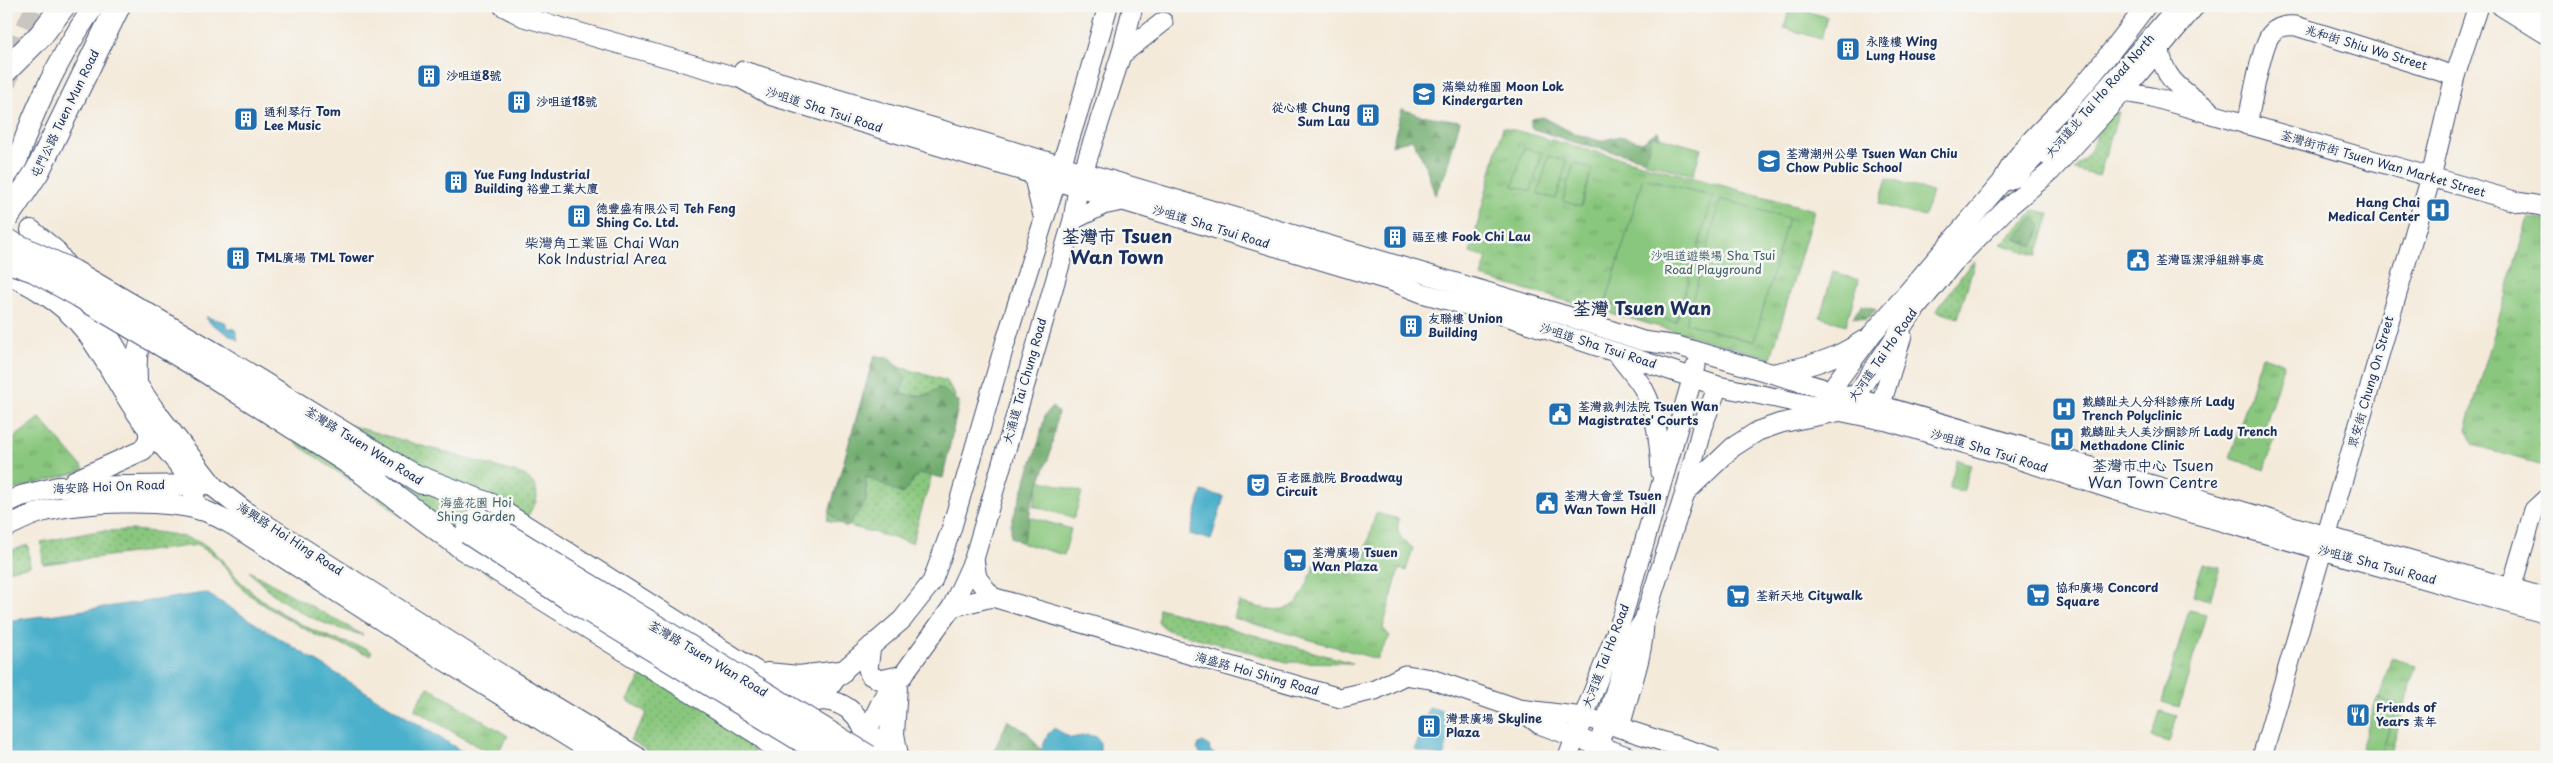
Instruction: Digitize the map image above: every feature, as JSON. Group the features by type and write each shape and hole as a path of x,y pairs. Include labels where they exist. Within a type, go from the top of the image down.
{"highway":[{"path":"6,70 41,35 63,6"},
{"name":"屯門公路 Tuen Mun Road","path":"10,203 37,172 118,6"},
{"name":"荃灣路 Tsuen Wan Road","path":"6,241 54,262 126,300 409,474 867,745 897,756"},
{"name":"荃灣路 Tsuen Wan Road","path":"6,260 34,270 79,295 203,370 364,473 459,526 569,598 830,757"},
{"path":"364,473 462,547 758,732 782,756"},
{"path":"409,474 489,505 784,690 820,699"},
{"path":"756,673 799,678 840,673"},
{"path":"897,756 892,734 899,680"}],"main road":[{"path":"10,203 25,139 46,91 94,6"},
{"path":"503,6 524,17 658,50"},
{"path":"519,6 535,13 658,50"},
{"path":"820,699 840,673 912,609 932,582 937,566 945,551 1043,216 1061,165 1108,6"},
{"name":"大涌道 Tai Chung Road","path":"867,745 883,698 899,680 952,607 972,571 1073,220 1082,180 1122,55 1133,6"},
{"name":"大河道 Tai Ho Road","path":"2007,208 2013,181 2008,168 2074,96 2146,6"},
{"name":"大河道北 Tai Ho Road North","path":"2013,181 2037,157 2164,6"},
{"name":"大河道北 Tai Ho Road North","path":"2013,181 2178,6"},
{"name":"大河道 Tai Ho Road","path":"1685,493 1733,447 1758,432 1848,405 1908,318 1954,262 2007,208 2052,171 2124,92 2196,6"},
{"name":"眾安街 Chung On Street","path":"2262,757 2323,542 2431,177 2455,76 2478,6"},
{"path":"2502,6 2547,34"},
{"path":"2536,6 2547,13"},
{"name":"兆和街 Shiu Wo Street","path":"2247,125 2267,40 2277,29 2296,26 2455,76"},
{"path":"1122,55 1156,28"},
{"name":"荃灣街市街 Tsuen Wan Market Street","path":"2160,49 2161,62 2168,76 2220,118"},
{"name":"沙咀道 Sha Tsui Road","path":"658,50 741,74 772,96 1035,166 1061,165 1082,180 1110,195 1394,282 1422,293 1503,315 1617,353 1770,374 1830,391 1848,405 2136,497 2323,542"},
{"name":"荃灣街市街 Tsuen Wan Market Street","path":"2124,92 2152,97 2518,202 2547,207"},
{"path":"1035,166 1043,216"},
{"name":"大河道 Tai Ho Road","path":"1817,408 1872,334 2013,181"},
{"path":"1073,220 1110,195"},
{"name":"沙咀道 Sha Tsui Road","path":"1110,195 1658,345 1669,344 1696,365 1718,386 1817,408 1881,404 2057,457 2323,542 2509,595 2547,614"},
{"name":"海興路 Hoi Hing Road","path":"10,203 31,230 42,237 66,264 138,386 214,487 247,513 511,681 637,757"},
{"path":"6,274 24,263 30,255 32,245 31,230"},
{"path":"6,274 26,283 64,306 78,320 90,335 126,398 192,484 194,500 203,511 214,503 214,487"},
{"path":"1881,404 1908,318"},
{"path":"138,386 136,356 143,338 153,327 163,322 180,322"},
{"path":"1770,374 1822,363 1849,350 1872,334"},
{"path":"1617,353 1643,388 1650,406 1660,442 1661,492"},
{"name":"大河道 Tai Ho Road","path":"1568,757 1623,615 1661,492 1696,365"},
{"name":"大河道 Tai Ho Road","path":"1596,751 1613,725 1631,639 1644,620 1685,493 1702,427 1718,386"},
{"path":"58,487 99,472 143,450 149,440 149,430"},
{"name":"海安路 Hoi On Road","path":"6,503 21,496 58,487 192,484 214,487"},
{"path":"2509,595 2534,510 2547,498"},
{"name":"海安路 Hoi On Road","path":"6,527 40,512 82,505 128,503 172,505 203,511"},
{"name":"海興路 Hoi Hing Road","path":"203,511 233,525 425,648 601,757"},
{"path":"952,607 992,597 972,571"},
{"name":"沙咀道 Sha Tsui Road","path":"2509,595 2547,598"},
{"name":"海盛路 Hoi Shing Road","path":"992,597 1332,697 1350,697 1365,694 1405,675 1431,679 1519,709 1583,717 1711,757"},
{"path":"871,646 868,668 870,675 880,680 899,680"},
{"path":"782,756 780,741 786,719 801,705 820,699 849,708 856,714 867,745"},
{"name":"海盛路 Hoi Shing Road","path":"1519,709 1539,724 1575,737 1596,751 1629,757"}],"green space":[{"path":"1790,7 1827,17 1821,39 1784,28"},
{"path":"1402,109 1419,115 1460,121 1446,172 1435,195 1425,164 1412,139 1392,145"},
{"path":"2119,112 2099,176 2074,170 2090,151 2102,123 2106,118"},
{"path":"1543,117 1573,133 1600,141 1620,136 1642,142 1658,131 1664,149 1684,169 1573,142 1531,128 1531,119"},
{"name":"沙咀道遊樂場 Sha Tsui Road Playground","path":"1503,127 1814,210 1771,358 1481,277 1487,258 1470,253"},
{"path":"1652,135 1701,149 1693,175 1645,162"},
{"path":"1524,148 1542,153 1531,191 1513,186"},
{"path":"1549,156 1567,161 1556,199 1538,194"},
{"path":"1574,163 1592,168 1581,207 1563,201"},
{"path":"1643,178 1713,196 1676,322 1606,303"},
{"path":"1887,178 1932,192 1924,217 1879,204"},
{"path":"1721,199 1788,218 1754,342 1686,323"},
{"path":"2035,210 2050,214 2037,256 2001,244"},
{"path":"2034,217 2041,226 2034,246 2015,239"},
{"path":"2528,218 2547,221 2547,467 2474,445 2466,430"},
{"path":"1975,261 1958,318 1936,311 1969,266"},
{"path":"1833,272 1859,280 1846,325 1820,317"},
{"path":"1862,305 1877,309 1866,320 1853,317"},
{"path":"875,355 891,359 906,378 900,394 922,396 941,388 959,402 943,478 919,473 902,494 866,476 866,502 846,528 829,513"},
{"path":"2262,356 2284,363 2265,427 2277,431 2265,470 2230,458"},
{"path":"873,359 947,381 955,395 912,543 827,520"},
{"path":"1052,407 1058,412 1050,454 1031,504 1026,545 1011,537 1011,524 1039,441 1045,415"},
{"path":"40,418 85,470 6,492 6,444"},
{"name":"海盛花園 Hoi Shing Garden","path":"309,419 335,421 524,475 531,480 535,487 537,494 536,502 492,576 295,443"},
{"path":"1957,460 1971,464 1963,492 1949,488"},
{"path":"1040,480 1082,492 1074,518 1033,506"},
{"path":"1376,513 1399,519 1398,528 1400,535 1413,548 1406,571 1399,569 1383,628 1390,636 1377,659 1234,618 1239,602 1269,609 1289,607 1296,602 1302,593 1314,565 1358,575"},
{"path":"1030,517 1071,529 1064,555 1022,543"},
{"path":"132,530 177,535 195,540 209,547 240,581 267,604 315,631 349,644 366,648 372,652 370,655 317,636 267,607 244,591 218,558 198,545 43,564 41,542 98,531"},
{"path":"28,545 30,566 6,571 6,552"},
{"path":"2203,563 2220,567 2210,600 2193,596"},
{"path":"249,571 363,635 331,626 301,612 273,594"},
{"path":"1159,608 1352,663 1287,662 1167,630 1158,622"},
{"path":"2189,610 2206,614 2179,707 2162,702"},
{"path":"2391,658 2416,665 2390,757 2362,757"},
{"path":"646,669 748,737 756,757 657,757 630,740 647,713 627,700"},
{"path":"428,687 508,736 495,757 414,709"},
{"path":"2377,698 2397,704 2381,755 2361,749"},
{"path":"2160,711 2177,716 2169,742 2152,737"},
{"path":"1008,720 1028,733 1043,753 1053,757 991,757"}],"water":[{"path":"206,317 225,322 227,328 235,329 238,340 210,323"},
{"path":"1202,491 1224,497 1211,540 1190,534"},
{"path":"206,593 471,757 6,757 6,621"},
{"path":"1429,707 1456,715 1443,757 1415,750"},
{"path":"1054,728 1071,738 1088,735 1097,737 1100,743 1100,757 1065,757 1040,753 1048,734"},
{"path":"1203,742 1218,757 1201,755 1197,749 1199,744"}],"pier":[{"path":"1086,6 1148,6 1036,400 1034,400 985,580 929,563 1035,166"}],"tunnel":[{"path":"6,84 23,33 36,6"}],"place":[{"name":"永隆樓 Wing Lung House","path":"1848,49"},
{"name":"沙咀道8號","path":"429,76"},
{"name":"滿樂幼稚園 Moon Lok Kindergarten","path":"1424,94"},
{"name":"沙咀道18號","path":"519,102"},
{"name":"從心樓 Chung Sum Lau","path":"1368,115"},
{"name":"通利琴行 Tom Lee Music","path":"246,119"},
{"name":"荃灣潮州公學 Tsuen Wan Chiu Chow Public School","path":"1769,161"},
{"name":"Yue Fung Industrial Building 裕豐工業大廈","path":"456,182"},
{"name":"Hang Chai Medical Center","path":"2438,210"},
{"name":"德豐盛有限公司 Teh Feng Shing Co. Ltd.","path":"579,216"},
{"name":"福至樓 Fook Chi Lau","path":"1395,237"},
{"name":"TML廣場 TML Tower","path":"238,258"},
{"name":"荃灣區潔淨組辦事處","path":"2138,260"},
{"name":"友聯樓 Union Building","path":"1411,326"},
{"name":"戴麟趾夫人分科診療所 Lady Trench Polyclinic","path":"2064,409"},
{"name":"荃灣裁判法院 Tsuen Wan Magistrates' Courts","path":"1560,414"},
{"name":"戴麟趾夫人美沙酮診所 Lady Trench Methadone Clinic","path":"2062,439"},
{"name":"百老匯戲院 Broadway Circuit","path":"1258,485"},
{"name":"荃灣大會堂 Tsuen Wan Town Hall","path":"1547,503"},
{"name":"荃灣廣場 Tsuen Wan Plaza","path":"1295,560"},
{"name":"協和廣場 Concord Square","path":"2038,595"},
{"name":"荃新天地 Citywalk","path":"1738,596"},
{"name":"Friends of Years 素年","path":"2358,715"},
{"name":"灣景廣場 Skyline Plaza","path":"1429,726"}],"district":[{"name":"荃灣市 Tsuen Wan Town","path":"1117,247"},
{"name":"柴灣角工業區 Chai Wan Kok Industrial Area","path":"602,252"},
{"name":"荃灣 Tsuen Wan","path":"1642,309"},
{"name":"荃灣市中心 Tsuen Wan Town Centre","path":"2153,474"}]}
